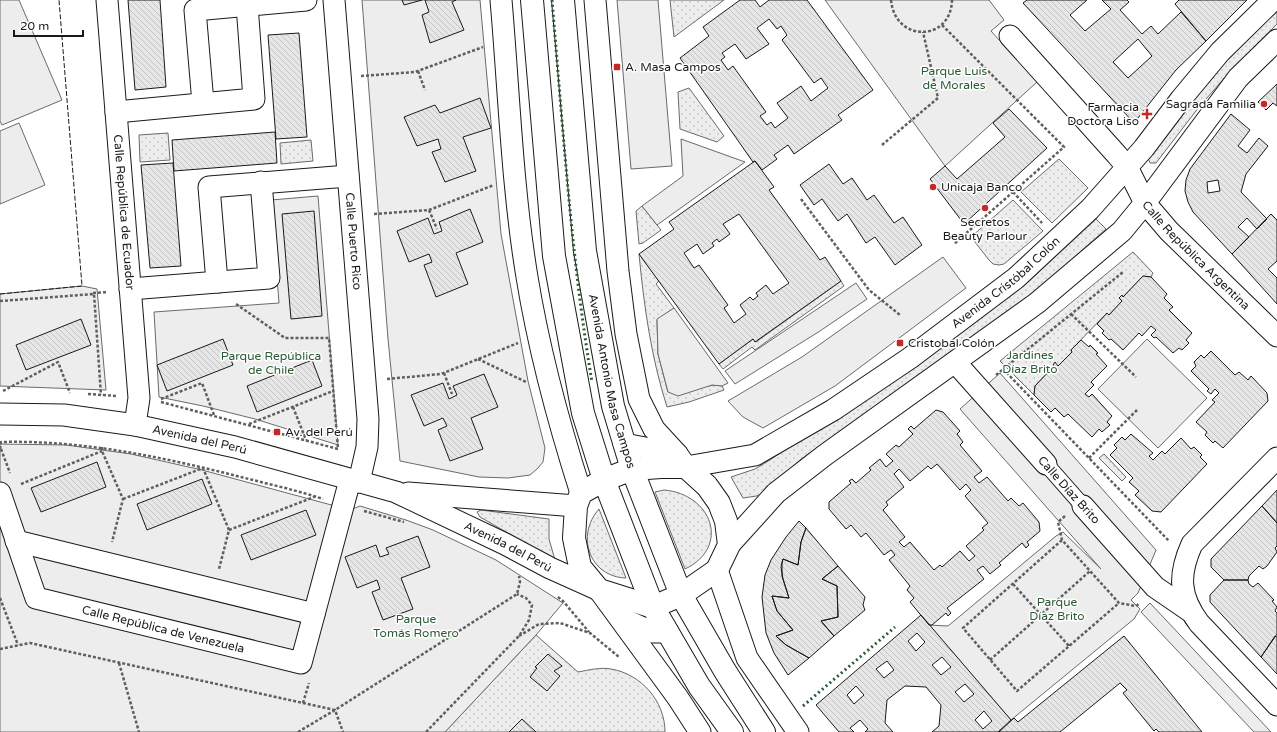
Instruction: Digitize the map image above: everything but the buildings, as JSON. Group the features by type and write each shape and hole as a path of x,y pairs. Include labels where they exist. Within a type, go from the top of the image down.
{"highway":[{"path":"532,0 554,256 583,414 604,480 654,607 699,686 732,732"},
{"name":"Avenida Antonio Masa Campos","path":"563,0 585,251 613,406 632,469 681,595 725,672 764,732"},
{"path":"681,460 707,486 720,502 726,521 729,545 717,570 681,595 654,607 599,590 580,567 574,538 579,499 604,480 632,469 681,460"}],"street":[{"name":"Calle República de Ecuador","path":"107,0 139,398 135,424"},
{"path":"203,103 195,10 306,0"},
{"name":"Calle Puerto Rico","path":"334,0 368,419 367,447 355,481"},
{"path":"501,0 515,176 526,276 551,394 579,499"},
{"name":"Avenida Antonio Masa Campos","path":"594,0 618,271 626,334 639,399 654,429 681,460"},
{"name":"Avenida Cristóbal Colón","path":"624,444 681,460 755,455 833,410 910,358 1016,278 1090,209 1127,167 1220,52 1273,0"},
{"path":"116,112 254,99 246,5"},
{"name":"Calle República Argentina","path":"1010,36 1127,167 1145,203 1169,231 1277,336"},
{"path":"729,545 776,493 825,455 1038,303 1122,231 1145,203 1238,78 1277,40"},
{"path":"217,282 209,187 348,176"},
{"path":"130,289 269,278 261,182"},
{"name":"Calle Díaz Brito","path":"955,362 1155,587 1190,611 1199,623 1277,705"},
{"name":"Avenida del Perú","path":"0,414 64,415 135,424 235,447 396,492 505,544 550,568 599,590"},
{"name":"Calle Díaz Brito","path":"1190,611 1182,586 1182,572 1192,544 1202,532 1277,458"},
{"name":"Calle República de Venezuela","path":"9,486 16,541 36,598 301,663 343,505 355,481"},
{"name":"Avenida del Perú","path":"396,492 579,499"},
{"path":"16,541 314,614"},
{"path":"717,570 747,658 798,732"},
{"path":"599,590 621,618 700,732"},
{"path":"621,618 652,632 668,632"}],"path":[{"path":"891,0 892,10 896,19 913,31 923,32 933,30 942,25 948,17 952,0"},
{"path":"942,25 1064,148 954,244"},
{"path":"882,145 938,98 923,32"},
{"path":"340,77 418,71 443,63 504,39"},
{"path":"418,71 425,90"},
{"path":"352,216 429,210 515,176"},
{"path":"1013,192 1058,239"},
{"path":"801,199 868,290 900,315"},
{"path":"429,210 437,229"},
{"path":"979,389 1123,272"},
{"path":"215,415 202,383 157,400 338,449 329,338 285,338 233,302 217,282"},
{"path":"0,302 94,294 101,395"},
{"path":"1070,314 1136,377"},
{"path":"365,381 444,373 538,335"},
{"path":"478,359 551,394"},
{"path":"4,391 58,362 70,392"},
{"path":"1003,369 1186,558"},
{"path":"444,373 452,394"},
{"path":"249,424 333,391"},
{"path":"293,407 306,440"},
{"path":"1089,458 1138,410"},
{"path":"102,451 9,486 1,449 1,442 34,442 102,447 203,468 315,496 408,523"},
{"path":"102,447 102,451 123,499 111,548"},
{"path":"123,499 203,468"},
{"path":"203,468 229,530 218,574"},
{"path":"229,530 315,496"},
{"path":"1062,540 1119,603 1017,690 963,628 1013,584 1062,540"},
{"path":"517,571 524,575"},
{"path":"990,660 1090,571"},
{"path":"1013,584 1069,646"},
{"path":"298,732 336,710 517,594 526,598 532,605 529,620 519,636 426,732"},
{"path":"556,597 563,601 590,633 620,658"},
{"path":"0,598 18,645"},
{"path":"519,636 539,624 560,623 590,633"},
{"path":"0,649 30,643 336,710"},
{"path":"119,663 139,732"},
{"path":"336,710 343,732"}],"green space":[{"path":"670,0 724,0 674,37"},
{"path":"1277,9 1277,24 1234,67 1199,107 1156,163 1150,163 1148,158 1174,123 1227,60"},
{"path":"689,88 724,136 717,142 680,129 678,92"},
{"path":"168,133 170,160 140,162 139,135"},
{"path":"311,140 313,161 281,164 280,143"},
{"path":"1059,159 1088,188 1052,223 1021,192"},
{"path":"1013,200 1043,231 1004,264 993,264 971,237"},
{"path":"642,206 661,230 643,243 639,244 636,211"},
{"path":"1096,219 1106,229 1034,293 800,460 763,495 743,498 731,477 755,469 770,460 1027,283"},
{"name":"Jardines Díaz Brito","path":"1133,252 1153,273 1151,277 1143,276 1123,297 1121,296 1119,298 1122,301 1109,315 1106,314 1071,350 1072,352 1058,366 1055,363 1054,366 1035,386 1034,395 1000,361"},
{"path":"639,254 659,281 656,284 674,308 657,320 658,354 668,392 715,385 722,386 724,390 689,402 667,407 652,350 643,293"},
{"path":"841,281 844,286 755,350 752,347 723,369 719,364 753,339 756,342"},
{"path":"1104,454 1126,477 1122,481 1099,458"},
{"path":"664,490 681,494 694,501 704,511 710,523 711,535 708,548 699,559 685,569 655,492"},
{"path":"599,509 626,578 614,576 603,571 595,563 590,553 588,531 592,520"},
{"path":"481,510 549,519 549,539 555,560 480,517 477,512"},
{"path":"536,635 578,672 607,668 622,672 641,683 656,700 661,710 665,732 445,732"}],"shaded area":[{"path":"0,0 19,0 62,100 2,125 0,121"},
{"path":"362,0 480,0 501,234 528,381 545,448 543,462 530,475 508,478 479,477 400,461 388,339"},
{"path":"617,0 658,0 672,166 631,169"},
{"name":"Parque Luis de Morales","path":"825,0 989,0 1004,20 991,31 1037,82 945,166"},
{"path":"19,123 45,185 0,204 0,131"},
{"path":"681,139 745,162 657,225 642,206 683,176"},
{"name":"Parque República de Chile","path":"318,196 338,445 255,419 159,397 154,312 279,303 271,200"},
{"path":"943,257 966,288 835,386 763,428 743,417 728,401 802,357"},
{"path":"856,283 867,299 820,331 735,384 725,371"},
{"path":"82,286 97,289 106,390 0,386 0,294"},
{"path":"674,308 728,383 722,386 712,385 678,396 668,392 658,354 657,319"},
{"path":"1147,339 1207,398 1158,448 1098,389"},
{"path":"1000,373 1156,550 1138,593 1131,600 1140,609 1134,619 1011,720 929,625 948,626 1056,536 1063,532 1101,569 960,409"},
{"path":"0,444 66,445 131,454 202,470 350,510 360,506 433,530 496,560 563,603 536,635 445,732 0,732"},
{"path":"1150,603 1271,732 1254,732 1141,612"}],"hedge":[{"path":"552,0 573,240 578,287 592,382"},
{"path":"803,706 895,627"}],"fence":[{"path":"0,294 82,286 59,0"}],"place":[{"name":"A. Masa Campos","path":"617,67"},
{"name":"Sagrada Familia","path":"1264,104"},
{"name":"Farmacia Doctora Liso","path":"1147,114"},
{"name":"Unicaja Banco","path":"933,187"},
{"name":"Secretos Beauty Parlour","path":"985,208"},
{"name":"Cristobal Colón","path":"900,343"},
{"name":"Av. del Perú","path":"277,432"}],"park label":[{"name":"Parque Díaz Brito","path":"1057,609"},
{"name":"Parque Tomás Romero","path":"416,626"}]}
